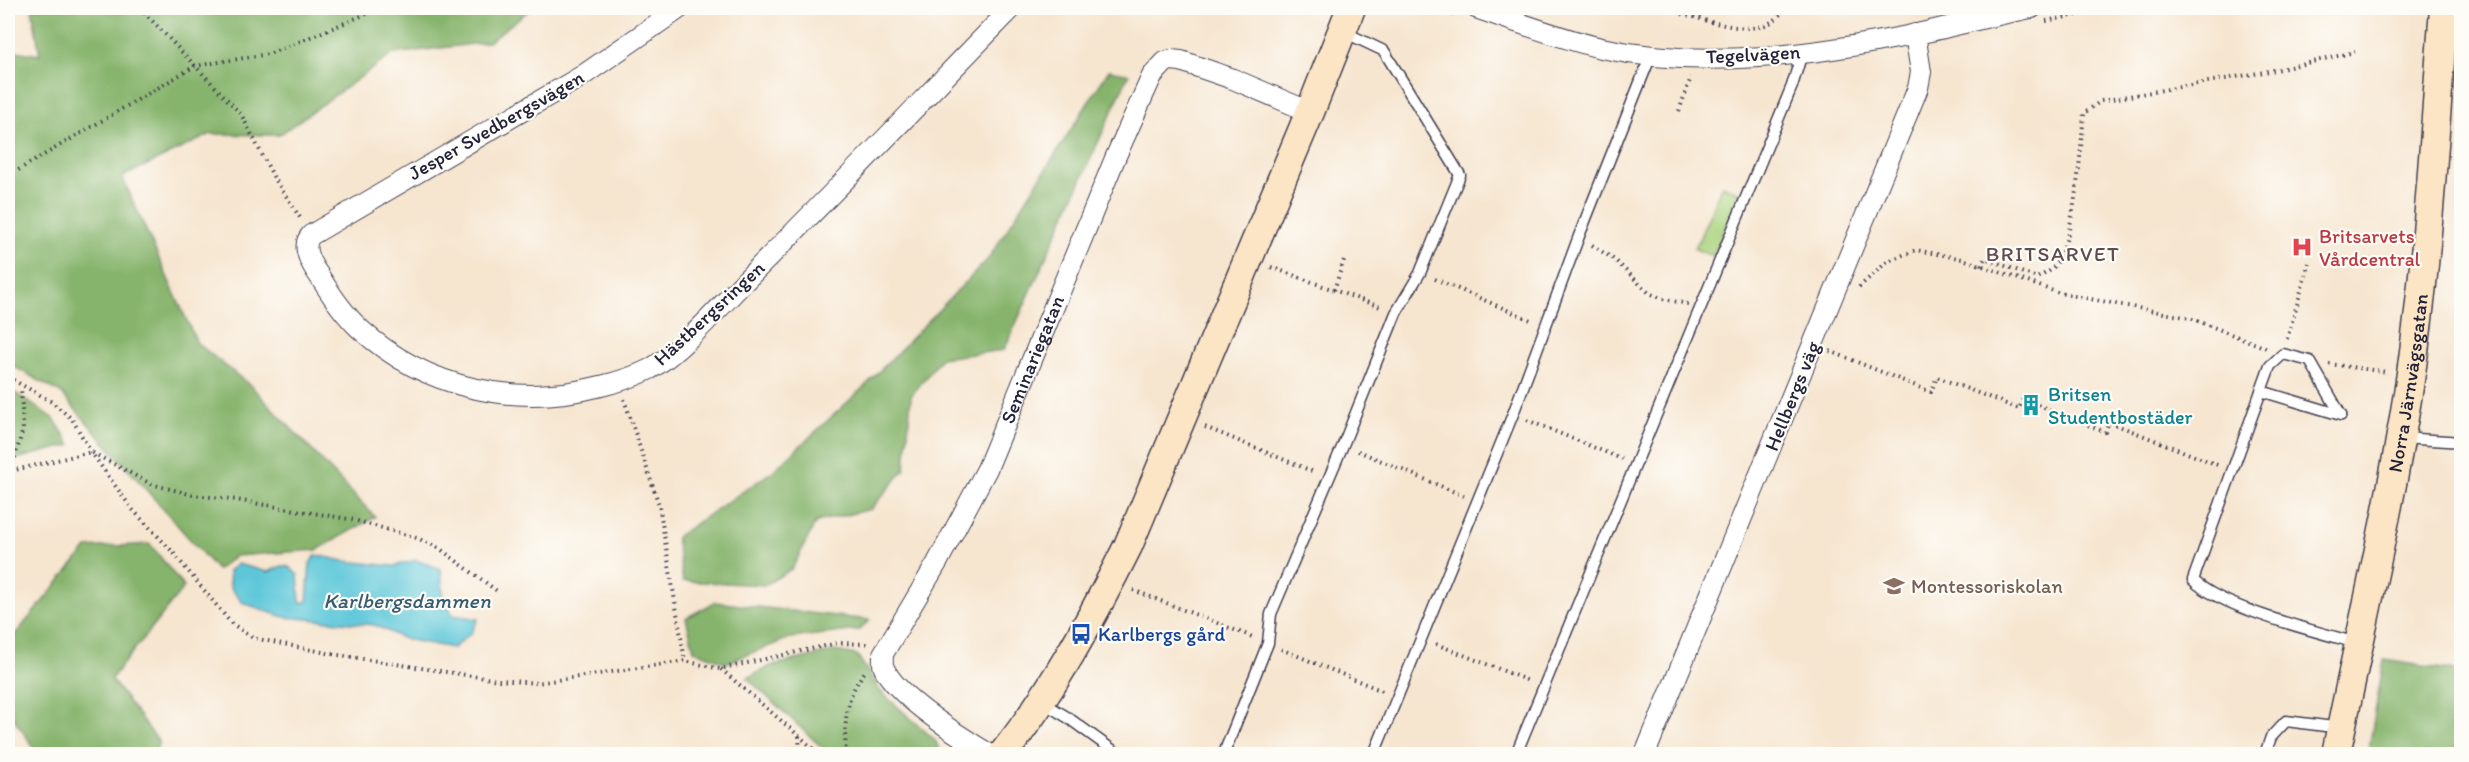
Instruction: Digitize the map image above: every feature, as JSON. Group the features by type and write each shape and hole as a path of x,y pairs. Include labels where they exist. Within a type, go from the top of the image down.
{"street":[{"name":"Jesper Svedbergsvägen","path":"310,236 582,76 680,8"},
{"name":"Hästbergsringen","path":"310,236 306,244 315,271 358,327 401,359 436,376 473,388 506,395 540,397 575,393 619,382 653,368 686,340 792,235 1012,8"},
{"name":"Tegelvägen","path":"1476,8 1567,39 1602,48 1651,55 1748,58 1915,34 2032,8"},
{"name":"Norra Järnvägsgatan","path":"2339,741 2400,438 2410,376 2425,259 2444,8"},
{"path":"1003,754 1041,701 1097,606 1132,536 1310,112 1346,19"},
{"name":"Hellbergs väg","path":"1645,754 1918,88 1921,72 1915,34"},
{"name":"Seminariegatan","path":"886,649 937,563 987,469 1116,156 1152,76 1165,62 1181,61 1233,79 1310,112"},
{"path":"886,649 882,665 900,689 957,734 989,754"}],"lane":[{"path":"1226,748 1268,643 1271,614 1396,313 1420,273 1460,176 1384,51 1346,19"},
{"path":"1516,754 1701,310 1792,86 1802,52"},
{"path":"1374,754 1513,414 1579,236 1651,55"},
{"path":"2260,391 2341,415 2310,361 2283,354 2270,366 2260,391 2193,580 2202,589 2228,602 2359,644"},
{"path":"2400,438 2462,442"},
{"path":"1041,701 1118,754"},
{"path":"2265,754 2271,737 2286,720 2339,741"}],"path":[{"path":"140,8 241,114 273,176 310,236"},
{"path":"8,176 195,66 269,54 381,8"},
{"path":"1682,14 1742,28 1777,21 1784,8"},
{"path":"1981,266 1985,258 2037,278 2053,267 2063,246 2074,204 2084,113 2101,101 2281,69 2355,52"},
{"path":"1679,111 1692,73"},
{"path":"1579,236 1615,260 1649,293 1663,299 1683,302 1701,310"},
{"path":"1839,280 1859,287 1888,261 1916,250 1963,259 2059,293 2190,318 2283,354 2309,263"},
{"path":"1334,290 1344,260"},
{"path":"1262,264 1396,313"},
{"path":"1420,273 1547,327"},
{"path":"1847,358 1931,392 1937,377 2019,409 2023,399 2104,432 2109,422 2207,461"},
{"path":"2310,361 2410,376"},
{"path":"8,377 51,402 72,419 91,452 132,509 170,549 231,623 253,638 332,654 476,677 537,683 686,661 720,669 838,643 871,644 886,649 856,681 844,721 846,754"},
{"path":"619,382 659,506 686,661"},
{"path":"9,472 23,429 21,386"},
{"path":"1513,414 1637,465"},
{"path":"1196,423 1329,479"},
{"path":"1343,445 1477,501"},
{"path":"9,472 91,452 151,484 193,495 354,520 417,538 439,548 497,591"},
{"path":"1421,638 1545,688"},
{"path":"720,669 820,754"},
{"path":"799,736 800,754"}],"green space":[{"path":"32,8 532,8 488,42 393,54 279,135 211,134 122,177 197,343 252,387 375,517 317,550 235,556 217,570 61,393 8,363 8,50 40,55"},
{"path":"1109,70 1129,74 1004,350 941,358 911,396 905,469 871,509 816,522 792,569 765,585 683,581 676,537 773,471 865,386 989,258"},
{"path":"1722,185 1740,193 1713,256 1695,249"},
{"path":"8,388 54,419 71,445 8,461"},
{"path":"150,544 184,587 111,679 159,742 154,754 38,754 8,710 8,643 87,548"},
{"path":"715,602 870,620 859,630 790,638 726,663 694,650 686,618"},
{"path":"835,651 857,655 881,692 935,740 942,754 829,754 747,678 773,665"},
{"path":"2384,660 2461,672 2461,754 2368,754"}],"water":[{"name":"Karlbergsdammen","path":"316,555 344,561 394,566 416,560 441,569 443,597 453,615 478,619 471,633 453,648 404,639 375,625 284,617 242,602 230,587 229,571 237,564 268,572 282,566 289,567 298,575 300,602 307,602 310,563"}],"place":[{"name":"Britsarvets Vårdcentral","path":"2302,247"},
{"name":"Britsen Studentbostäder","path":"2031,405"},
{"name":"Montessoriskolan","path":"1894,586"},
{"name":"Karlbergs gård","path":"1081,634"}],"district":[{"name":"BRITSARVET","path":"2053,254"}]}
